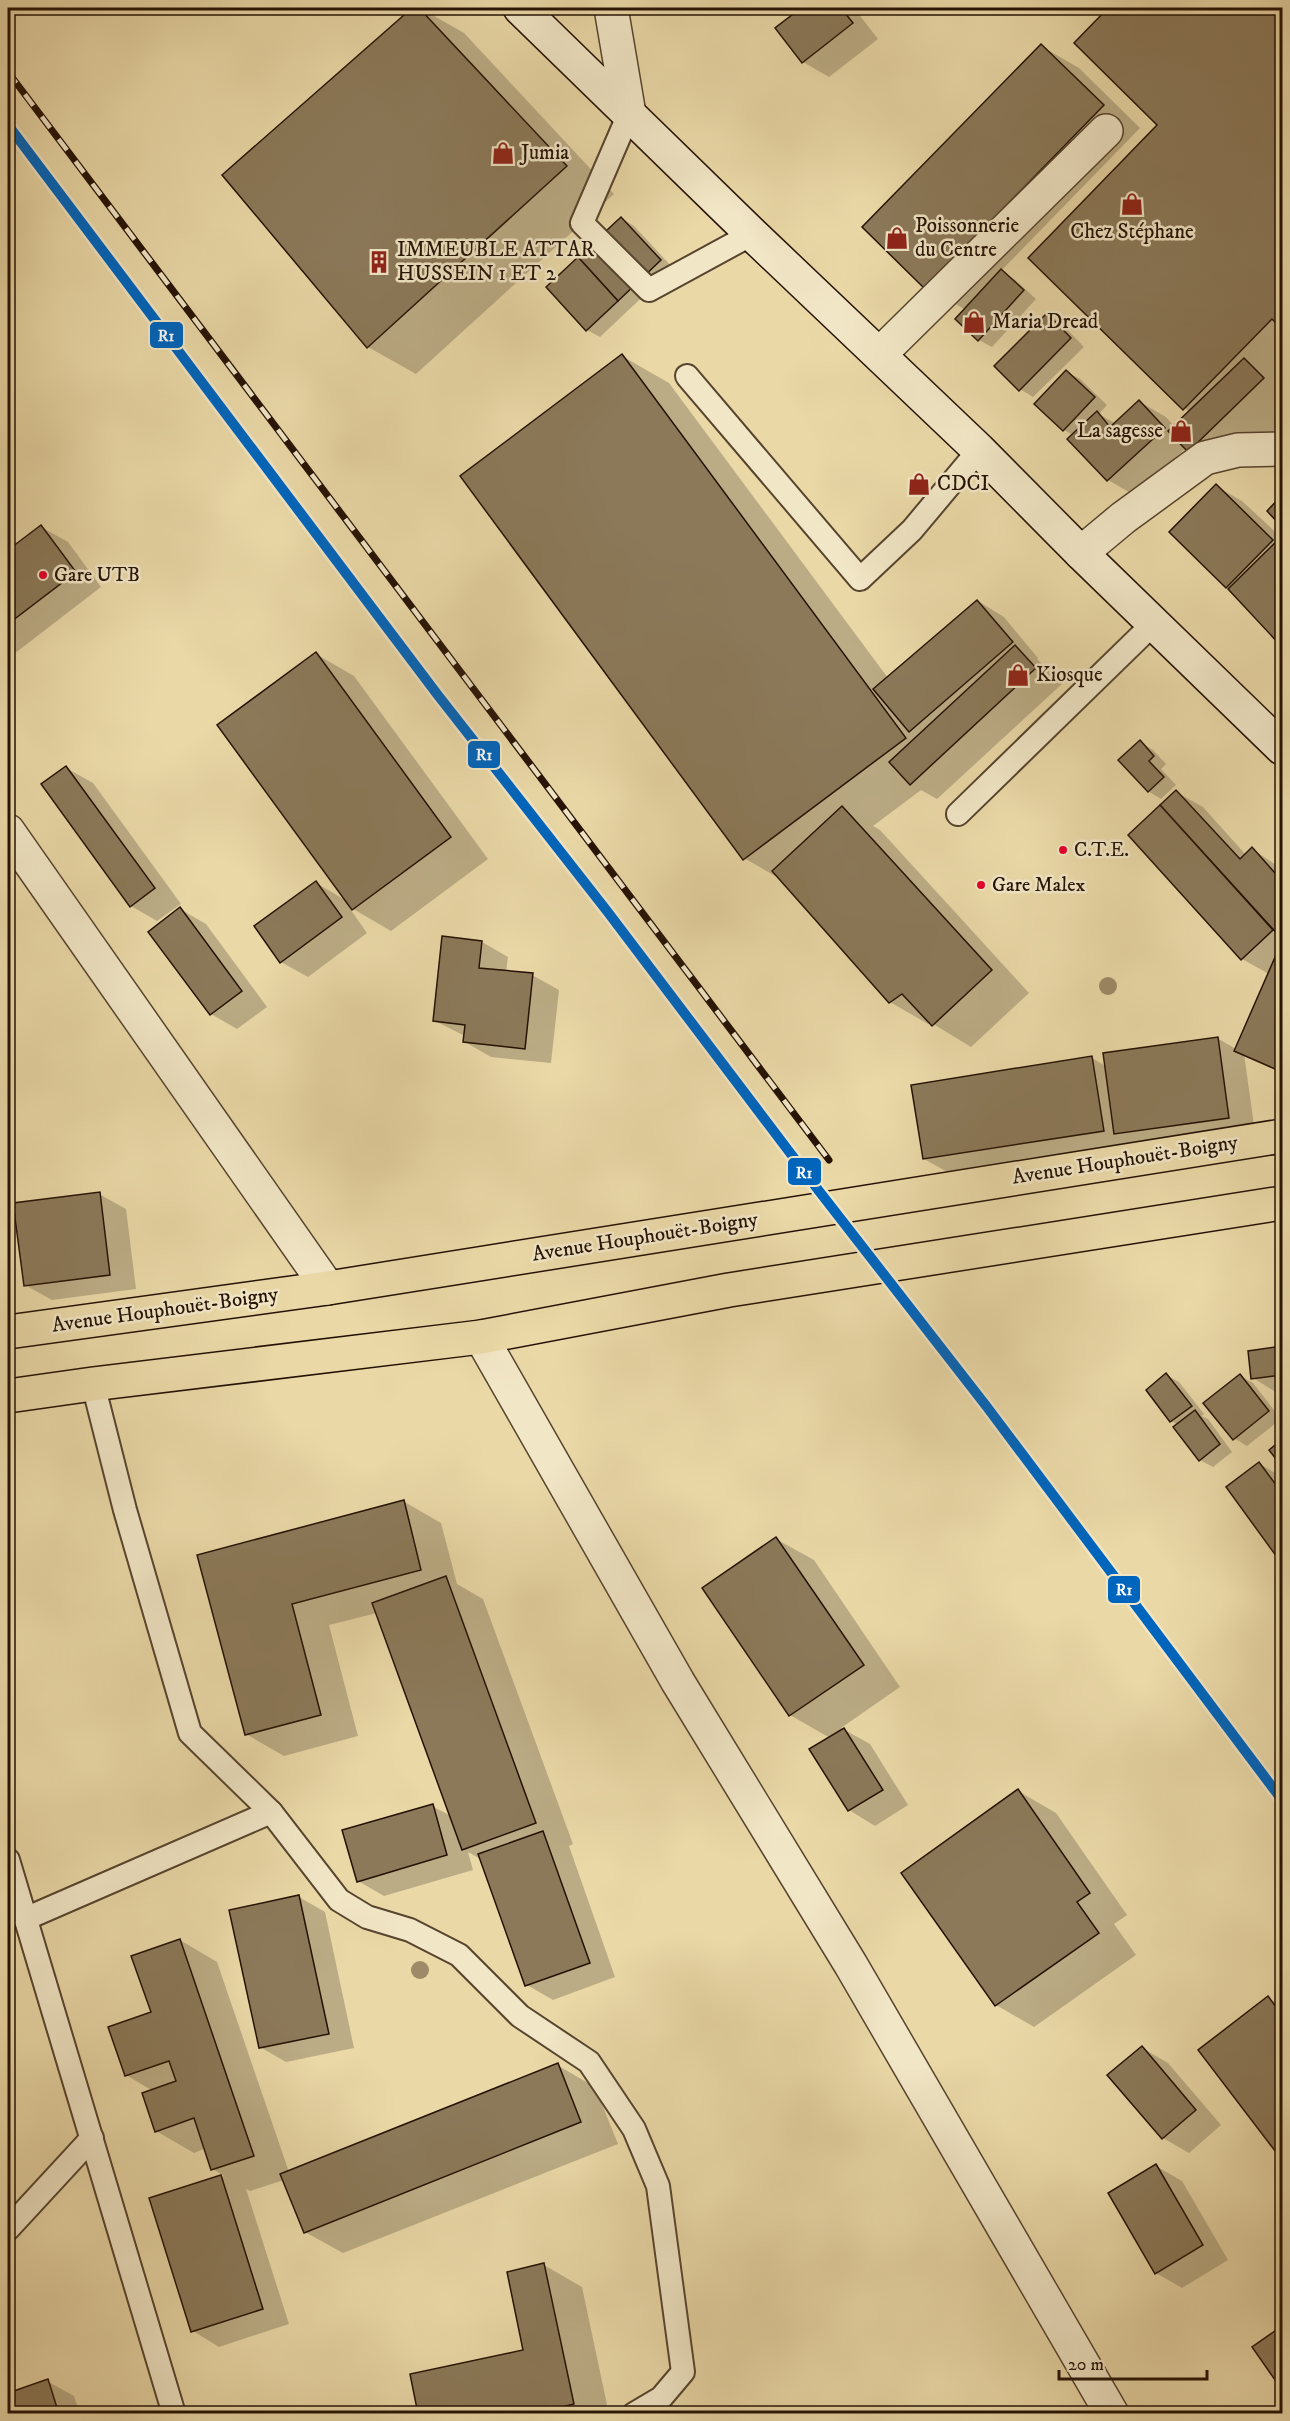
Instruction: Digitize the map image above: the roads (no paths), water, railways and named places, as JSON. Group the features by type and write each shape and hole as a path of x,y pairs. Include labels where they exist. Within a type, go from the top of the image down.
{"highway":[{"name":"Avenue Houphouët-Boigny","path":"8,1332 328,1288 1282,1136"},
{"path":"8,1396 481,1337 729,1290 1282,1203"}],"street":[{"path":"520,8 752,234 980,450 1081,553 1282,748"},
{"path":"611,8 629,114"},
{"path":"880,354 1106,132"},
{"path":"1081,553 1123,518 1205,458 1238,450 1282,449"},
{"path":"8,831 328,1288"},
{"path":"481,1337 678,1682 851,1965 1112,2414"}],"lane":[{"path":"629,114 582,223 649,290 752,234"},
{"path":"687,376 860,579 912,530 980,450"},
{"path":"958,814 1153,624"},
{"path":"93,1384 125,1510 190,1733 271,1812 339,1899 368,1917 410,1930 459,1955 520,2016 589,2062 634,2129 658,2186 683,2372 661,2398 634,2414"},
{"path":"25,1919 271,1812"},
{"path":"8,1860 174,2414"},
{"path":"8,2229 92,2138"}],"railway":[{"path":"8,72 829,1160"}],"place":[{"name":"Jumia","path":"503,153"},
{"name":"Chez Stéphane","path":"1132,204"},
{"name":"Poissonnerie du Centre","path":"897,238"},
{"name":"IMMEUBLE ATTAR HUSSEIN 1 ET 2","path":"379,262"},
{"name":"Maria Dread","path":"974,322"},
{"name":"La sagesse","path":"1181,431"},
{"name":"CDCI","path":"919,484"},
{"name":"Gare UTB","path":"43,575"},
{"name":"Kiosque","path":"1018,675"},
{"name":"C.T.E.","path":"1063,850"},
{"name":"Gare Malex","path":"981,885"}]}
